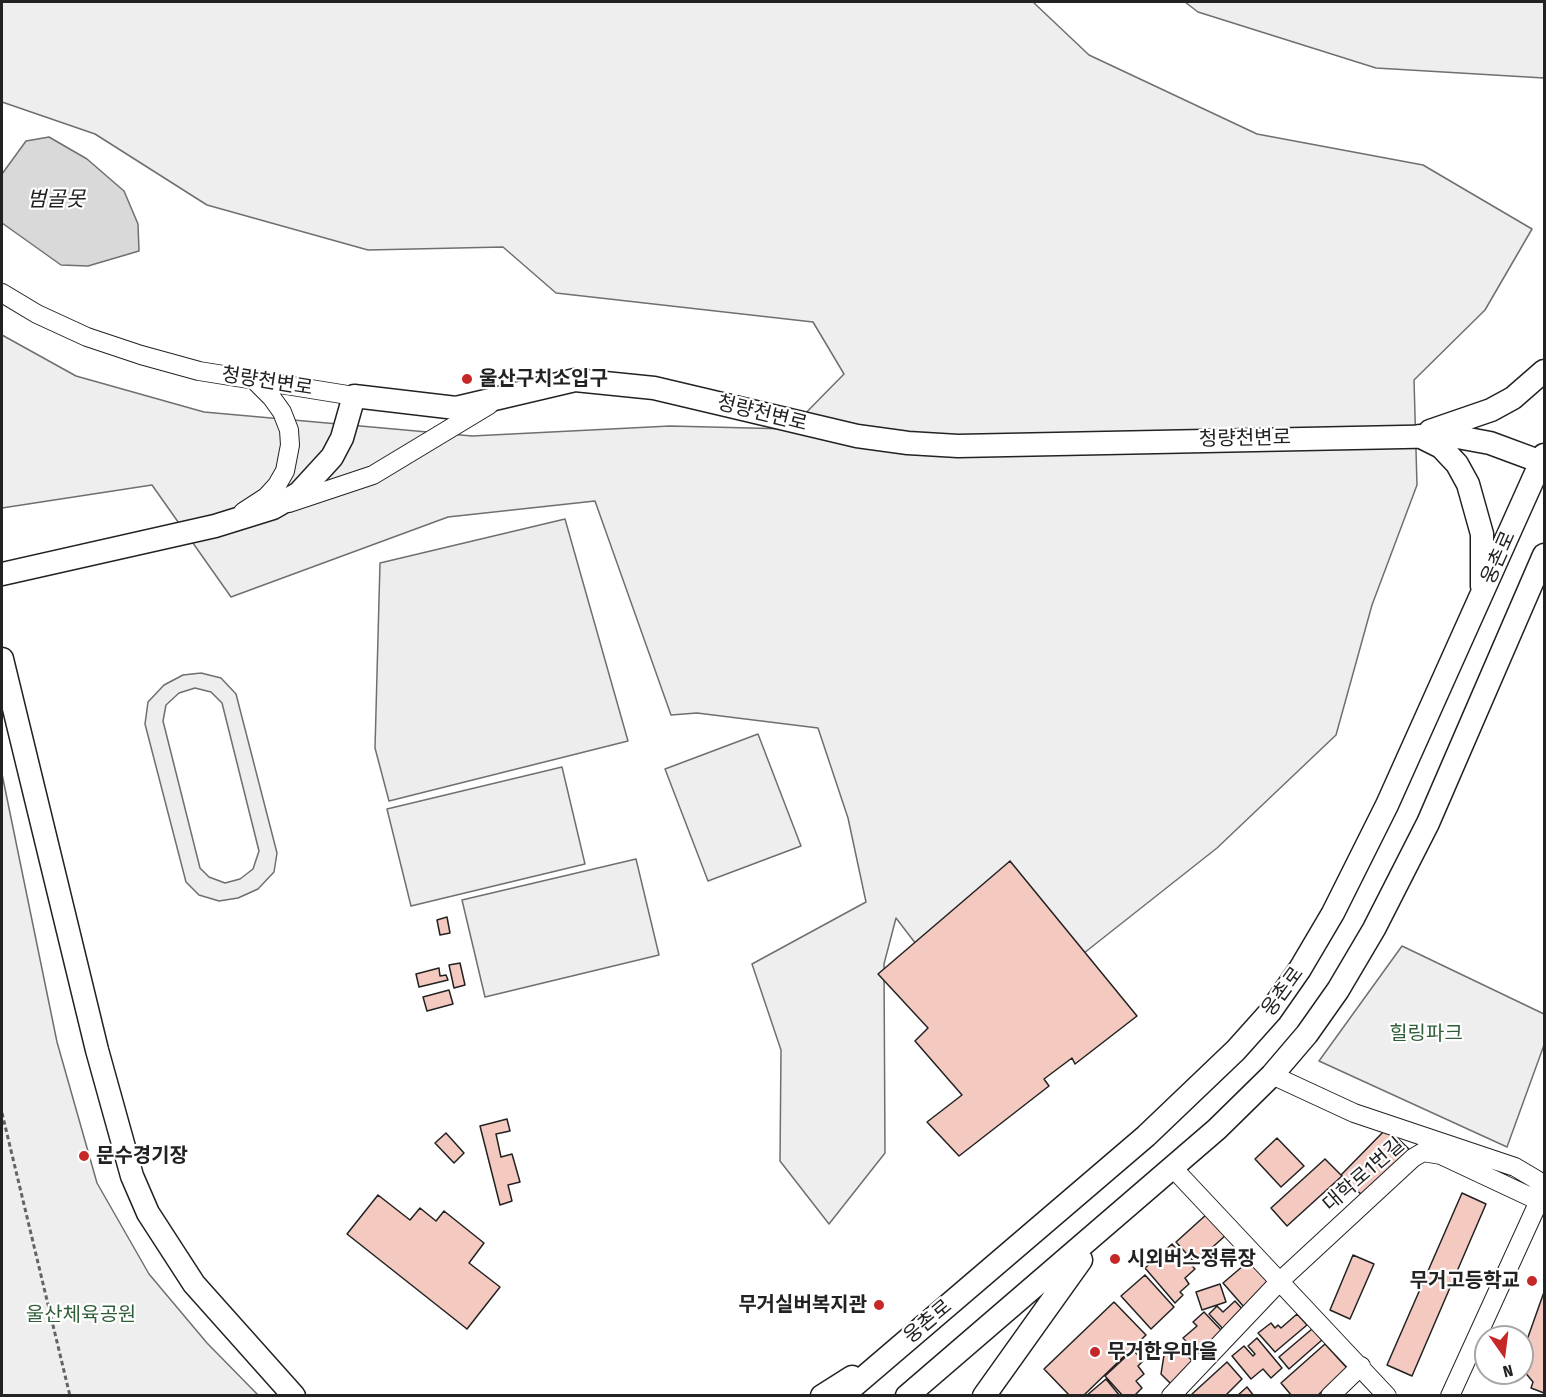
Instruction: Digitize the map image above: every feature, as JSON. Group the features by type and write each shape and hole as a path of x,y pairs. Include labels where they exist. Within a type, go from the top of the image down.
{"main road":[{"path":"1418,436 1491,410 1514,398 1545,371"},
{"name":"청량천변로","path":"354,396 456,408 575,380 654,388 857,436 958,446 1452,436 1490,443 1544,460"},
{"path":"2,574 215,526 273,508 299,493 332,457 342,438 354,396"},
{"path":"1418,436 1441,447 1457,464 1468,484 1482,534 1482,596"},
{"name":"웅촌로","path":"842,1395 1146,1136 1236,1050 1270,1012 1300,969 1333,913 1387,805 1544,460"},
{"name":"웅촌로","path":"907,1395 1173,1168 1272,1075 1307,1034 1338,990 1374,929 1428,823 1545,555"},
{"path":"2,659 108,1093 132,1176 153,1222 194,1284 291,1393"},
{"path":"984,1395 1108,1223"},
{"path":"822,1395 894,1351"}],"street":[{"name":"청량천변로","path":"2,293 37,314 98,341 199,371 354,396"},
{"path":"215,526 254,506 266,497 277,485 287,464 290,445 285,421 272,398 254,380"},
{"path":"273,508 373,475 499,398"},
{"path":"1272,1075 1354,1113 1515,1167 1537,1180 1542,1193 1539,1201 1450,1395"},
{"name":"대학로1번길","path":"1171,1395 1280,1281 1413,1158 1423,1152 1441,1155 1539,1201"},
{"path":"1173,1168 1387,1395"},
{"path":"1330,1395 1361,1366"}],"path":[{"path":"2,1113 3,1129 70,1395"}],"green space":[{"path":"2,2 1033,2 1089,55 1257,134 1423,165 1532,229 1485,310 1414,380 1417,485 1372,605 1336,735 1217,848 1041,987 969,1013 896,918 884,964 885,1153 829,1224 780,1161 781,1050 752,964 866,902 848,818 818,728 697,713 671,715 595,501 448,517 231,597 152,485 2,508 2,335 76,376 204,412 472,436 670,426 790,429 844,374 813,322 556,293 503,247 368,250 207,205 95,134 2,102"},
{"path":"1185,2 1544,2 1544,78 1376,68 1198,12"},
{"path":"201,673 221,678 236,694 277,853 274,872 258,889 238,898 219,901 199,895 186,882 145,724 148,702 164,685 183,675","holes":["195,688 211,692 222,703 259,851 253,869 240,879 225,883 209,877 200,868 163,721 166,705 179,693"]},
{"path":"758,734 801,846 708,881 665,769"},
{"path":"562,767 585,864 411,906 387,809"},
{"name":"울산체육공원","path":"2,774 57,1042 97,1183 149,1274 207,1343 258,1395 2,1395"},
{"path":"636,859 659,955 485,997 462,900"},
{"name":"힐링파크","path":"1402,946 1544,1014 1544,1045 1507,1147 1319,1061"}],"shaded area":[{"path":"565,519 628,741 389,801 375,748 380,563"}],"water":[{"name":"범골못","path":"49,137 87,159 124,191 138,224 139,251 88,266 61,265 2,223 2,174 26,141"}],"building":[{"path":"1010,861 1137,1016 1075,1064 1072,1058 1044,1079 1049,1086 959,1156 927,1122 962,1095 915,1041 928,1028 878,974"},
{"path":"447,917 450,933 440,935 437,920"},
{"path":"460,963 465,985 454,988 449,965"},
{"path":"439,968 440,976 446,975 448,980 419,987 416,974"},
{"path":"449,990 453,1004 427,1011 423,997"},
{"path":"507,1119 510,1131 496,1134 501,1157 512,1154 520,1182 508,1185 512,1201 500,1205 480,1126"},
{"path":"1387,1128 1411,1151 1365,1198 1341,1175"},
{"path":"446,1133 464,1153 454,1163 435,1143"},
{"path":"1277,1138 1304,1166 1281,1187 1255,1159"},
{"path":"1325,1159 1342,1176 1287,1226 1271,1208"},
{"path":"1462,1193 1486,1204 1412,1376 1387,1365"},
{"path":"378,1195 410,1220 420,1208 436,1221 444,1211 484,1243 469,1263 500,1287 467,1329 347,1234"},
{"path":"1207,1214 1226,1235 1195,1263 1176,1242"},
{"path":"1172,1244 1195,1269 1185,1278 1189,1284 1180,1292 1183,1295 1175,1303 1145,1268"},
{"path":"1353,1255 1374,1264 1350,1319 1330,1310"},
{"path":"1250,1260 1271,1284 1244,1307 1223,1283"},
{"path":"1145,1275 1174,1307 1151,1329 1121,1296"},
{"path":"1220,1284 1226,1302 1202,1310 1196,1292"},
{"path":"1544,1292 1544,1393 1531,1388 1534,1385 1532,1325"},
{"path":"1235,1301 1245,1312 1225,1331 1209,1314 1217,1306 1223,1312"},
{"name":"무거한우마을","path":"1114,1302 1146,1335 1083,1396 1070,1396 1044,1369"},
{"path":"1204,1312 1222,1331 1197,1353 1183,1338 1197,1326 1193,1322"},
{"path":"1297,1314 1307,1325 1275,1352 1258,1333 1271,1323 1275,1328 1278,1325 1281,1328"},
{"path":"1312,1329 1322,1340 1289,1369 1279,1357"},
{"path":"1257,1338 1282,1368 1271,1378 1263,1369 1251,1379 1232,1356 1244,1346 1253,1356 1255,1354 1248,1346"},
{"path":"1177,1344 1194,1363 1171,1384 1161,1374 1164,1355"},
{"path":"1325,1344 1347,1368 1317,1396 1292,1396 1281,1383"},
{"path":"1133,1350 1143,1361 1138,1366 1144,1374 1136,1381 1142,1388 1134,1396 1123,1396 1105,1376"},
{"path":"1227,1362 1242,1379 1225,1396 1193,1396 1192,1394"},
{"path":"1106,1379 1120,1396 1086,1396"},
{"path":"1247,1387 1254,1396 1237,1396"}],"place":[{"name":"울산구치소입구","path":"467,379"},
{"name":"문수경기장","path":"84,1156"},
{"name":"시외버스정류장","path":"1115,1259"},
{"name":"무거고등학교","path":"1532,1281"},
{"name":"무거실버복지관","path":"879,1305"},
{"name":"무거한우마을","path":"1095,1352"}]}
